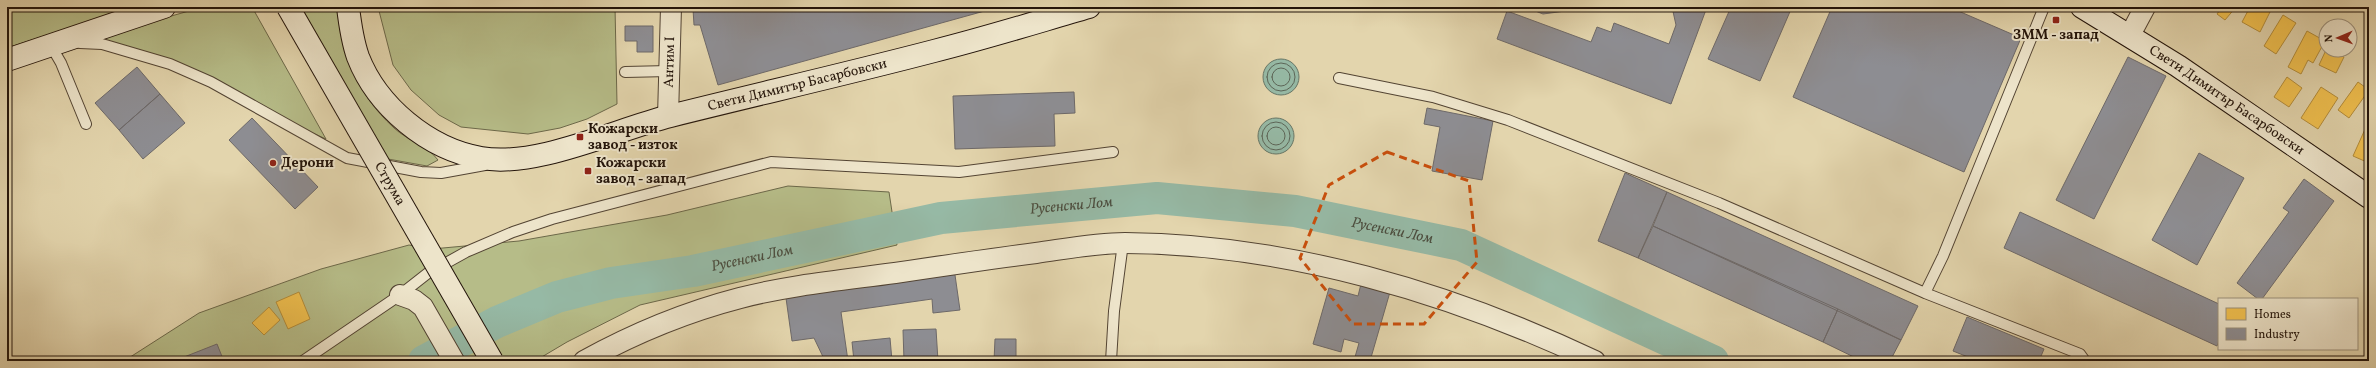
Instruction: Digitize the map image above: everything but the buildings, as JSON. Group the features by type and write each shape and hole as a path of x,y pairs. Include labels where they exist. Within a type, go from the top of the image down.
{"street":[{"path":"7,60 50,44 164,7"},
{"name":"Струма","path":"288,7 492,361"},
{"name":"Свети Димитър Басарбовски","path":"348,7 351,35 358,58 385,102 419,132 447,148 480,158 506,161 559,150 668,117 936,51 1089,7"},
{"name":"Антим I","path":"668,117 671,7"},
{"name":"Свети Димитър Басарбовски","path":"2082,7 2130,35 2369,197"},
{"path":"2130,35 2145,7"},
{"path":"584,361 670,320 740,298 782,289 923,268 1072,248 1123,243 1226,248 1305,262 1422,293 1536,333 1595,361"},
{"path":"400,295 422,307 454,361"}],"lane":[{"path":"1925,293 1943,256 2044,7"},
{"path":"86,124 61,62 50,44 90,42 102,44 170,64 210,82 347,158 421,172 441,173 506,161"},
{"path":"625,72 669,71"},
{"path":"1339,78 1433,97 1508,120 1719,203 1925,293 2080,354 2085,361"},
{"path":"303,361 400,295 428,273 466,252 513,232 552,219 771,162 959,172 1113,152"},
{"path":"1111,361 1114,311 1123,243"}],"highlighted area":[{"path":"1387,152 1469,181 1477,262 1424,324 1353,324 1300,258 1329,185"}],"shaded area":[{"path":"7,7 133,7 7,48"},
{"path":"203,7 252,7 326,139 299,127 184,66 149,53 109,45 103,40 108,34"},
{"path":"301,7 338,7 345,42 354,73 370,101 394,128 428,150 438,160 427,166 388,159"},
{"path":"378,7 615,7 617,104 587,119 560,128 528,134 461,127 439,115 411,90 393,65"},
{"path":"788,186 889,192 897,245 640,305 567,342 535,361 124,361 199,313 321,269 409,245 432,249 519,241 667,215"}],"water":[{"path":"1284,59 1294,64 1298,70 1298,84 1294,90 1288,94 1278,95 1268,90 1264,84 1263,74 1268,64 1274,60"},
{"path":"1279,118 1289,123 1293,129 1293,143 1289,149 1283,153 1273,154 1263,149 1259,143 1258,133 1263,123 1269,119"}],"waterway":[{"name":"Русенски Лом","path":"424,361 497,322 557,297 611,283 693,271 941,218 1157,198 1295,211 1461,245 1713,361"}],"place":[{"name":"ЗММ - запад","path":"2056,20"},
{"name":"Кожарски завод - изток","path":"580,137"},
{"name":"Дерони","path":"273,163"},
{"name":"Кожарски завод - запад","path":"588,171"}]}
